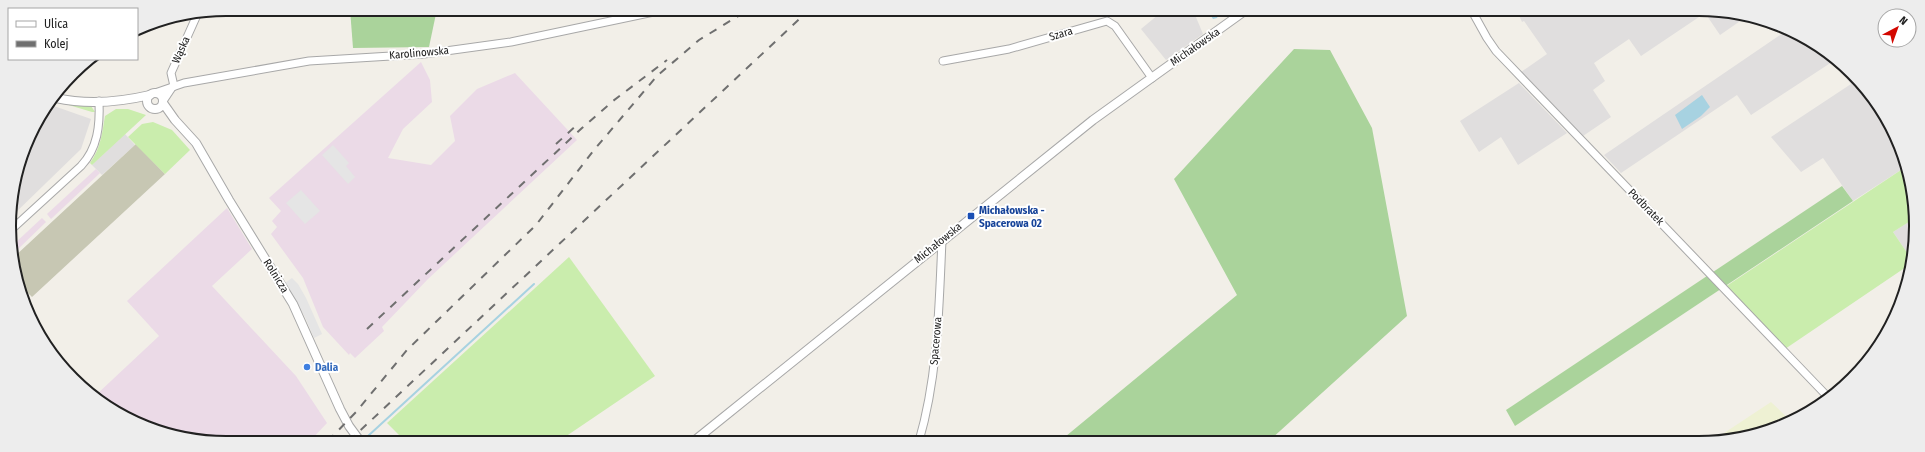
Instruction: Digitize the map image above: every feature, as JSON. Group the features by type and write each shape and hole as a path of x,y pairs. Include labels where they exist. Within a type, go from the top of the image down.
{"street":[{"name":"Karolinowska","path":"59,98 99,102 132,100 174,86 309,61 424,54 511,42 634,16"},
{"name":"Michałowska","path":"700,436 1093,120 1238,16"},
{"name":"Podbratek","path":"1475,16 1496,51 1825,394"},
{"name":"Wąska","path":"174,86 171,73 195,19"},
{"name":"Szara","path":"943,61 1009,49 1107,21 1115,26 1152,78"},
{"path":"163,102 161,96 152,94 147,102 152,108 160,107 174,86"},
{"name":"Karolinowska","path":"132,100 152,108"},
{"path":"16,225 81,166 90,154 99,128 99,102"},
{"name":"Rolnicza","path":"163,102 175,120 196,143 293,304 340,409 356,436"},
{"name":"Rolnicza","path":"152,108 175,120"},
{"name":"Spacerowa","path":"920,436 929,400 935,356 942,240"}],"shaded area":[{"path":"1157,16 1196,16 1203,34 1166,60 1141,29"},
{"path":"1519,16 1701,16 1641,56 1629,39 1594,63 1605,81 1593,90 1611,117 1583,136 1521,72 1547,54 1524,21 1522,22"},
{"path":"1707,16 1741,20 1720,35"},
{"path":"1782,34 1816,51 1831,63 1751,115 1737,95 1621,173 1604,155"},
{"path":"421,62 430,80 432,102 403,129 388,158 431,165 455,141 450,116 477,89 515,73 577,140 428,279 382,327 384,331 355,358 350,353 349,355 323,327 303,278 271,234 277,227 272,221 281,211 269,198"},
{"path":"1838,69 1866,98 1874,109 1893,146 1901,170 1853,201 1823,158 1801,172 1771,137 1851,84"},
{"path":"1519,83 1567,133 1518,165 1501,137 1479,152 1460,121"},
{"path":"53,106 91,119 81,149 16,212 20,185 27,158 44,121"},
{"path":"125,134 135,145 102,175 92,165"},
{"path":"136,144 165,174 32,297 28,293 27,294 18,253"},
{"path":"333,145 349,163 346,166 355,177 348,184 322,155"},
{"path":"96,169 100,173 51,219 47,214"},
{"path":"301,190 320,211 305,224 286,203"},
{"path":"227,208 252,249 212,286 296,376 327,423 315,436 212,436 185,432 158,425 109,401 98,393 159,336 127,301"},
{"path":"42,218 46,222 17,250 16,242"},
{"path":"1909,222 1907,253 1893,232"},
{"path":"292,278 298,284 306,298 322,334 314,338 305,317 285,283"},
{"path":"1771,402 1786,417 1753,429 1722,435"}],"green space":[{"path":"351,16 436,16 429,47 353,48"},
{"path":"1294,49 1330,50 1372,128 1407,316 1275,436 1066,436 1237,295 1174,179"},
{"path":"62,103 91,106 95,112 92,112"},
{"path":"116,109 128,109 146,115 92,165 90,163 99,146 105,116"},
{"path":"153,122 172,130 190,150 165,174 128,137 142,124"},
{"path":"1901,170 1909,212 1909,222 1893,232 1907,253 1905,268 1785,349 1725,287"},
{"path":"1842,186 1853,201 1515,426 1506,410"},
{"path":"569,257 655,376 566,436 400,436 387,423"}],"water":[{"path":"1211,16 1218,16 1217,18 1213,19"},
{"path":"1702,95 1710,107 1701,116 1682,129 1675,115"}],"waterway":[{"path":"368,436 534,284"}],"railway":[{"path":"333,436 356,412 407,350 536,225 594,150 657,76 699,40 738,16"},
{"path":"354,436 803,16"},
{"path":"367,329 582,128 613,101 667,60"},
{"path":"556,144 578,124"}],"place":[{"name":"Michałowska - Spacerowa 02","path":"971,216"},
{"name":"Dalia","path":"307,367"}]}
